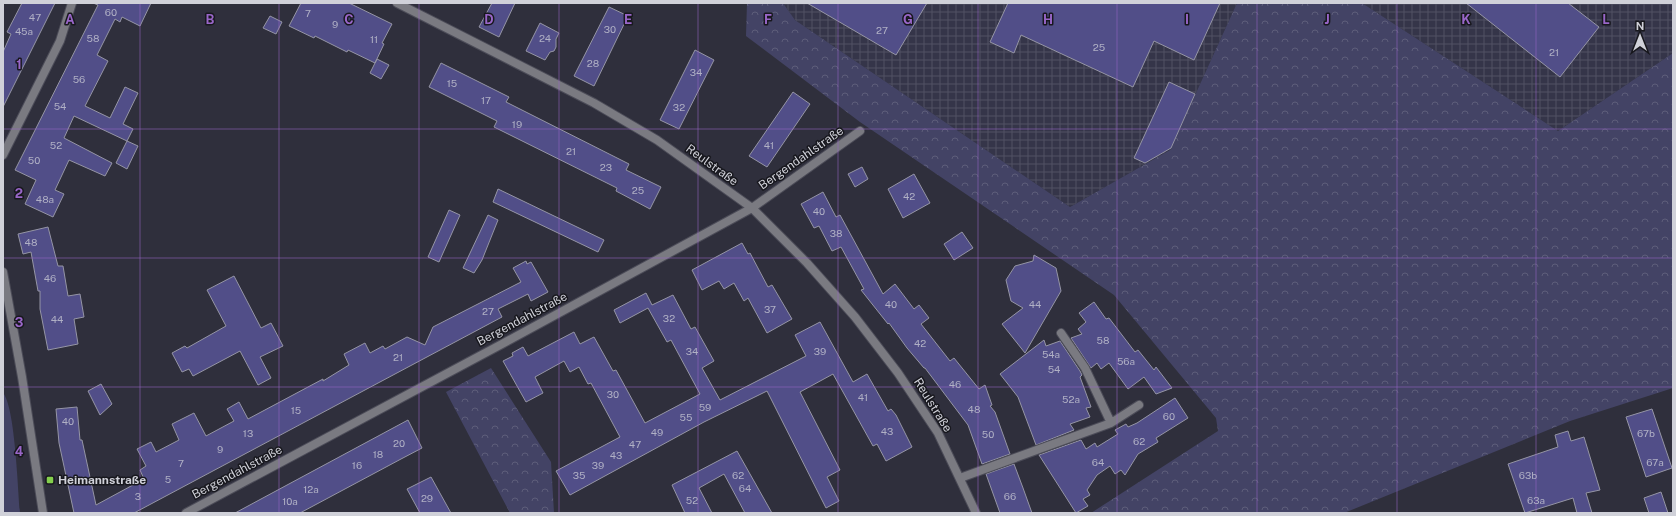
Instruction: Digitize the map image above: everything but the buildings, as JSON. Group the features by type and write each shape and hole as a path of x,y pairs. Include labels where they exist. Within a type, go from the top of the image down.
{"street":[{"path":"3,155 60,41 72,3"},
{"name":"Reulstraße","path":"397,3 594,103 657,140 752,208 807,263 855,317 898,373 938,433 976,513"},
{"name":"Bergendahlstraße","path":"186,513 752,208 860,132"},
{"path":"3,272 22,377 43,513"},
{"path":"1061,333 1085,368 1111,423"},
{"path":"960,478 1111,423 1139,404"}],"shaded area":[{"path":"783,3 1237,3 1170,150 1070,207 795,20"},
{"path":"1362,3 1673,3 1673,53 1558,131"}],"green space":[{"path":"747,3 783,3 795,20 1070,207 1170,150 1237,3 1362,3 1558,131 1673,53 1673,388 1570,421 1344,513 1091,513 1218,431 1216,418 1114,295 860,122 746,36"},
{"path":"491,368 551,462 554,513 510,513 446,392"},
{"path":"3,393 7,401 13,431 20,513 3,513"}],"place":[{"name":"Heimannstraße","path":"50,480"}]}
